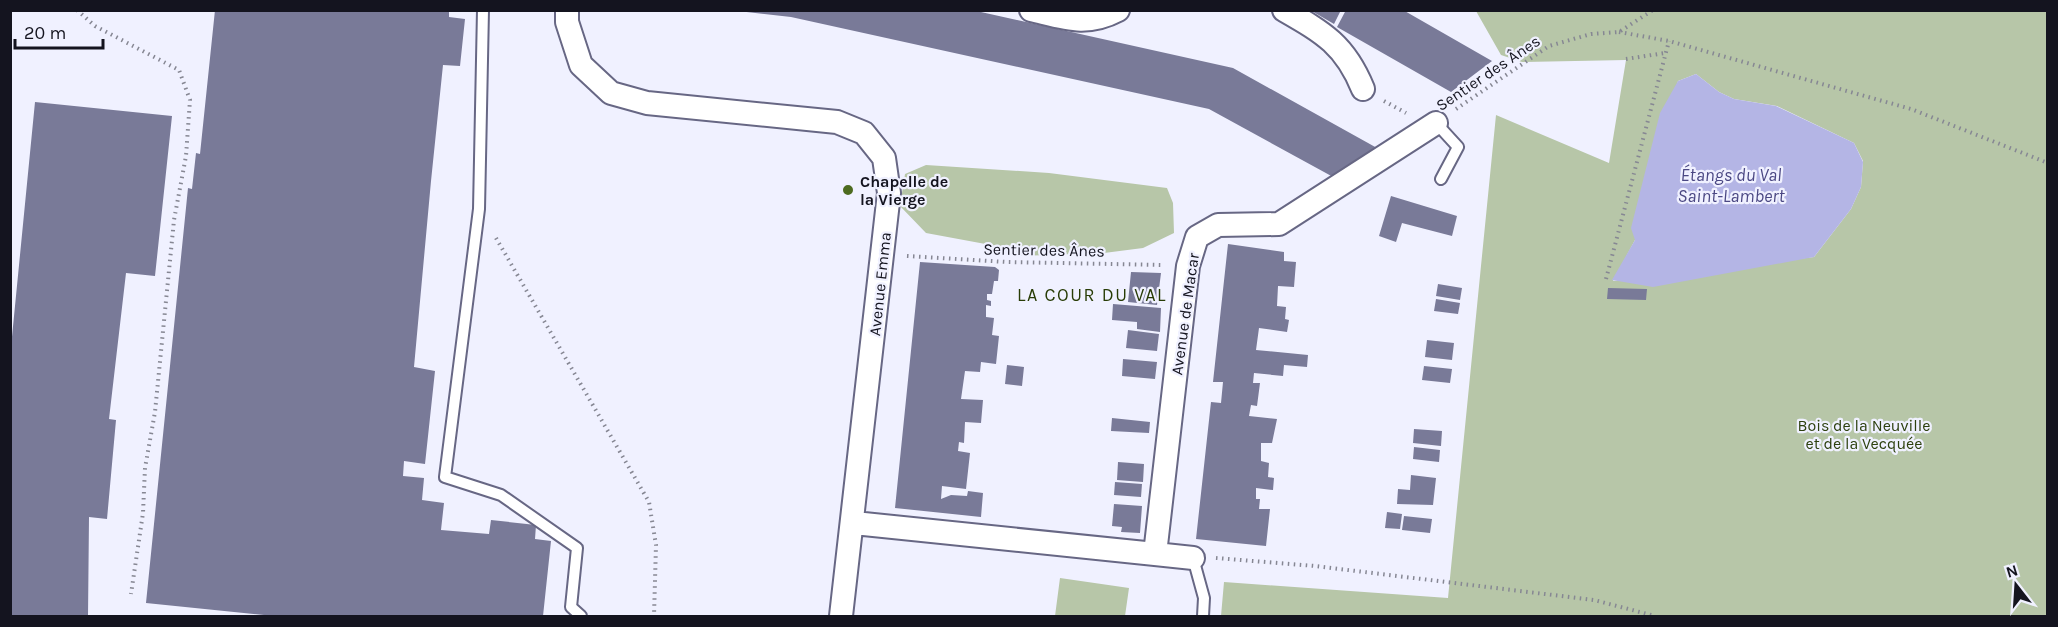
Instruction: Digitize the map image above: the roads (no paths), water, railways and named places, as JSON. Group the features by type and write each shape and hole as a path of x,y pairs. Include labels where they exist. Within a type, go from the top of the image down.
{"street":[{"name":"Avenue Emma","path":"567,10 567,22 580,65 611,93 647,103 837,122 864,134 884,158 889,193 854,523 841,616"},
{"path":"1031,10 1083,21 1095,20 1118,10"},
{"path":"1284,10 1323,32 1337,44 1348,57 1363,89"},
{"name":"Avenue de Macar","path":"1155,554 1188,266 1197,237 1218,225 1280,224 1436,123"},
{"path":"854,523 1193,558"}],"lane":[{"path":"483,10 479,209 445,477 501,495 577,548 571,607 581,616"},
{"path":"1436,123 1458,147 1441,179"},
{"path":"1193,558 1204,598 1203,616"}],"water":[{"name":"Étangs du Val Saint-Lambert","path":"1696,74 1719,92 1734,99 1776,106 1854,143 1863,162 1861,187 1851,209 1814,257 1653,287 1612,280 1635,240 1631,228 1660,113 1678,81"}],"place":[{"name":"Chapelle de la Vierge","path":"848,190"}],"district":[{"name":"LA COUR DU VAL","path":"1092,295"}],"park label":[{"name":"Bois de la Neuville et de la Vecquée","path":"1864,434"}]}
